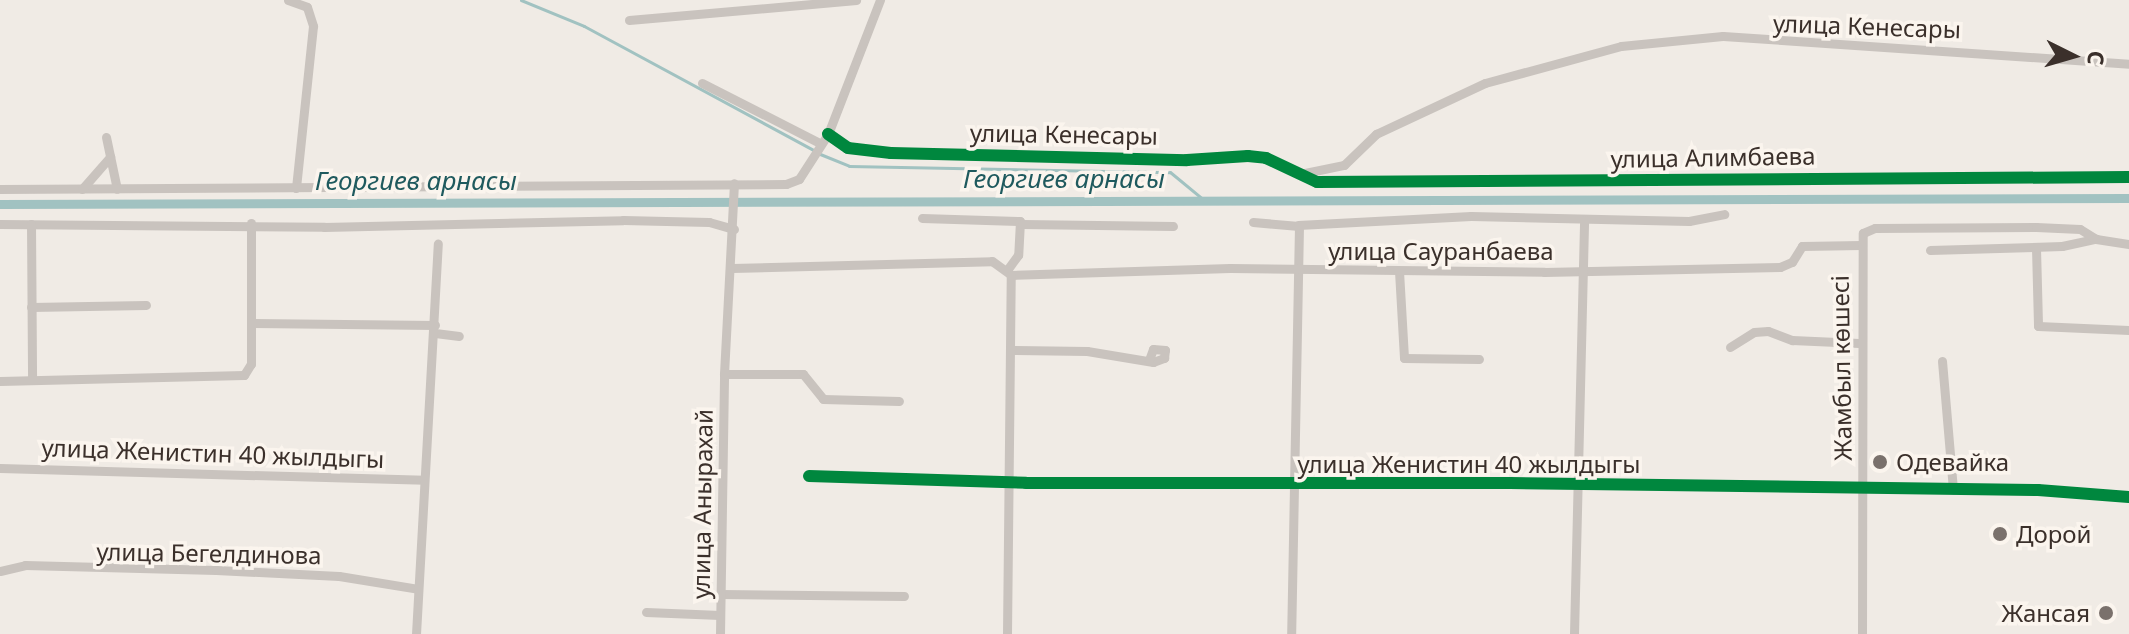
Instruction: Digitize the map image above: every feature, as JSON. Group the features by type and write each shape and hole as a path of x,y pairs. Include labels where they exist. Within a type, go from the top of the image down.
{"street":[{"path":"288,0 307,7 313,26 296,188"},
{"path":"629,20 856,0"},
{"path":"0,189 786,184 799,179 828,134 880,0"},
{"name":"улица Кенесары","path":"828,134 848,148 891,153 1187,160 1248,156 1266,158 1300,174 1344,165 1376,134 1485,83 1621,46 1723,36 2129,64"},
{"path":"702,83 820,143"},
{"path":"106,137 117,189"},
{"path":"82,189 110,157"},
{"name":"улица Алимбаева","path":"1300,174 1317,182 2129,177"},
{"name":"улица Анырахай","path":"720,634 724,374 732,268 734,183"},
{"path":"1253,222 1298,225 1471,216 1689,221 1724,214"},
{"path":"922,218 1022,224 1173,226"},
{"path":"1574,634 1579,271 1584,220"},
{"path":"0,224 180,227 251,223 324,227 695,221 734,226"},
{"path":"0,381 140,374 238,377 250,368 251,223"},
{"path":"31,224 32,380"},
{"path":"1007,634 1010,272 1018,255 1022,224"},
{"path":"1291,634 1298,225"},
{"name":"улица Сауранбаева","path":"732,268 992,261 1010,272 1579,271 1780,267 1792,262 1802,246 1861,245 1867,229 1875,228 2080,229 2096,239 2129,244"},
{"path":"1930,250 2036,248 2096,239"},
{"path":"416,634 438,244"},
{"name":"Жамбыл көшесі","path":"1861,245 1862,634"},
{"path":"2036,248 2038,326 2129,330"},
{"path":"1399,271 1404,358 1479,359"},
{"path":"31,307 146,305"},
{"path":"252,323 435,329 459,336"},
{"path":"1730,347 1754,332 1768,331 1792,340 1859,343"},
{"path":"1011,350 1087,351 1149,360"},
{"path":"1942,361 1953,490"},
{"path":"724,374 803,374 823,399 899,401"},
{"name":"улица Женистин 40 жылдыгы","path":"0,468 424,480"},
{"name":"улица Женистин 40 жылдыгы","path":"809,476 1010,483 1953,490 2129,497"},
{"name":"улица Бегелдинова","path":"0,571 25,565 216,570 339,576 418,589"},
{"path":"721,594 904,596"},
{"path":"646,612 720,615"}],"waterway":[{"path":"521,0 584,26 813,150"},
{"path":"820,154 849,166 1170,172 1205,201"},
{"name":"Георгиев арнасы","path":"0,204 2129,198"}],"cycle path":[{"path":"828,134 848,148 891,153 1187,160 1248,156 1266,158 1317,182 2129,177"},
{"path":"809,476 1026,483 1510,483 2038,490 2129,497"}],"place":[{"name":"Одевайка","path":"1880,462"},
{"name":"Дорой","path":"2000,534"},
{"name":"Жансая","path":"2106,613"}]}
